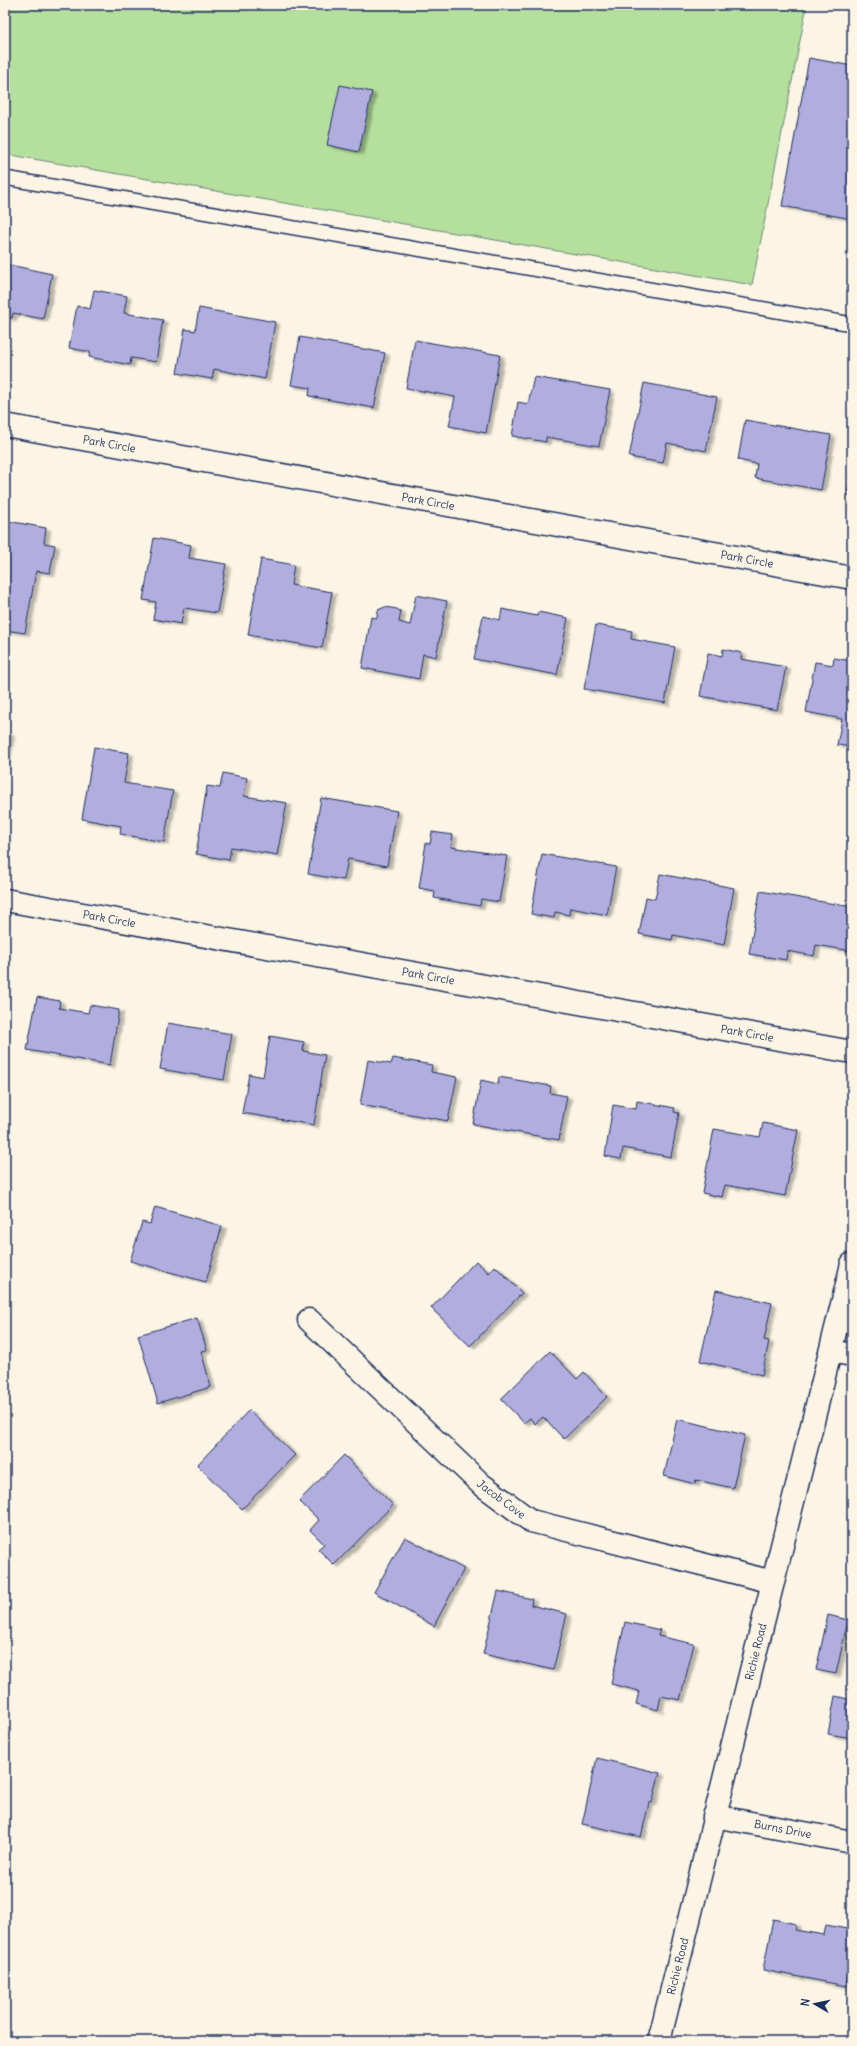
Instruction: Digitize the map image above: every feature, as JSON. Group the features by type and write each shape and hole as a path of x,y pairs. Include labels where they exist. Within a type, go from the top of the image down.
{"street":[{"name":"Park Circle","path":"5,424 852,578"},
{"name":"Park Circle","path":"5,900 852,1052"},
{"name":"Richie Road","path":"659,2041 773,1582 842,1353 852,1264"},
{"name":"Jacob Cove","path":"309,1320 481,1484 530,1521 773,1582"},
{"name":"Burns Drive","path":"714,1816 852,1842"}],"lane":[{"path":"5,178 852,324"}],"green space":[{"path":"5,5 807,5 752,285 5,154"}],"building":[{"path":"809,58 852,66 852,219 782,206"},
{"path":"340,85 372,92 359,152 327,145"},
{"path":"5,264 52,274 43,319 13,313 12,318 5,317"},
{"path":"94,290 127,296 124,313 163,320 156,362 131,358 130,365 89,357 90,352 69,348 77,306 90,309"},
{"path":"199,308 275,322 265,379 214,369 212,379 177,373 185,329 195,331"},
{"path":"300,337 385,353 374,408 309,396 310,388 291,385"},
{"path":"415,340 500,355 486,433 449,426 455,397 406,388"},
{"path":"534,377 610,390 599,446 546,437 546,442 512,436 518,402 528,404"},
{"path":"644,383 717,397 706,451 667,443 663,463 629,457"},
{"path":"745,420 831,435 821,490 755,478 757,464 738,460"},
{"path":"852,470 852,496 847,495"},
{"path":"8,521 46,528 44,543 55,545 50,573 36,571 25,633 5,630 5,537"},
{"path":"154,538 191,545 189,558 226,564 217,613 184,608 181,624 153,619 156,602 143,600"},
{"path":"261,559 294,565 291,585 332,592 322,648 248,635"},
{"path":"416,595 447,601 436,657 423,654 419,679 362,668 371,617 377,618 378,610 385,607 397,609 401,612 399,622 410,625"},
{"path":"502,609 537,616 538,612 568,618 557,675 474,659 483,616 500,620"},
{"path":"596,625 632,631 631,639 675,647 665,703 584,689"},
{"path":"723,649 742,653 741,659 786,667 777,710 700,696 708,653 722,656"},
{"path":"834,658 852,661 852,747 837,745 842,719 806,712 815,662 833,665"},
{"path":"5,732 10,733 5,761"},
{"path":"94,747 129,753 124,783 173,791 164,842 120,834 121,826 82,819"},
{"path":"223,773 247,778 244,796 287,803 277,855 231,847 229,860 196,854 207,786 220,788"},
{"path":"321,798 397,811 387,866 348,859 344,880 308,874"},
{"path":"432,832 453,835 451,847 507,856 499,902 481,899 480,906 434,898 435,891 419,888 426,843 430,844"},
{"path":"542,854 616,867 607,915 570,908 569,915 555,912 554,918 531,914"},
{"path":"660,874 734,888 724,945 673,935 672,940 639,934 646,897 655,899"},
{"path":"760,891 852,907 852,951 816,945 814,956 787,951 786,960 749,954"},
{"path":"37,997 60,1001 59,1008 88,1013 90,1005 119,1010 110,1065 27,1050"},
{"path":"168,1023 232,1034 224,1080 160,1069"},
{"path":"270,1036 304,1042 303,1051 325,1055 314,1125 242,1113 249,1074 263,1077"},
{"path":"393,1058 432,1065 431,1072 457,1077 448,1121 360,1105 368,1060 391,1064"},
{"path":"499,1077 551,1086 550,1093 567,1096 559,1140 473,1124 481,1080 498,1084"},
{"path":"637,1101 675,1108 674,1112 679,1113 671,1157 623,1148 621,1159 605,1156 613,1105 636,1109"},
{"path":"763,1123 798,1130 785,1196 725,1185 722,1197 702,1193 714,1129 760,1137"},
{"path":"155,1207 222,1226 206,1282 130,1261 142,1222 150,1224"},
{"path":"476,1261 489,1273 495,1266 522,1293 470,1346 431,1308"},
{"path":"716,1290 772,1303 764,1340 769,1341 762,1375 700,1361"},
{"path":"197,1318 207,1350 201,1351 211,1387 158,1403 138,1335"},
{"path":"550,1351 577,1379 584,1372 607,1397 564,1439 543,1417 535,1424 530,1418 524,1423 501,1399"},
{"path":"249,1410 295,1455 242,1509 197,1465"},
{"path":"677,1419 745,1435 733,1488 696,1480 695,1484 664,1476"},
{"path":"344,1455 393,1505 334,1565 318,1549 324,1544 310,1530 319,1520 299,1501"},
{"path":"405,1537 464,1569 434,1626 374,1592"},
{"path":"498,1591 532,1599 531,1605 567,1614 553,1670 483,1654"},
{"path":"828,1615 848,1620 836,1674 816,1670"},
{"path":"625,1622 660,1630 658,1636 694,1644 680,1700 661,1696 658,1710 636,1704 639,1691 611,1684"},
{"path":"835,1696 852,1700 852,1738 828,1734"},
{"path":"597,1758 660,1773 652,1803 649,1803 641,1837 582,1824"},
{"path":"773,1919 796,1924 795,1930 824,1935 826,1925 852,1930 852,1956 846,1986 763,1970"}]}
